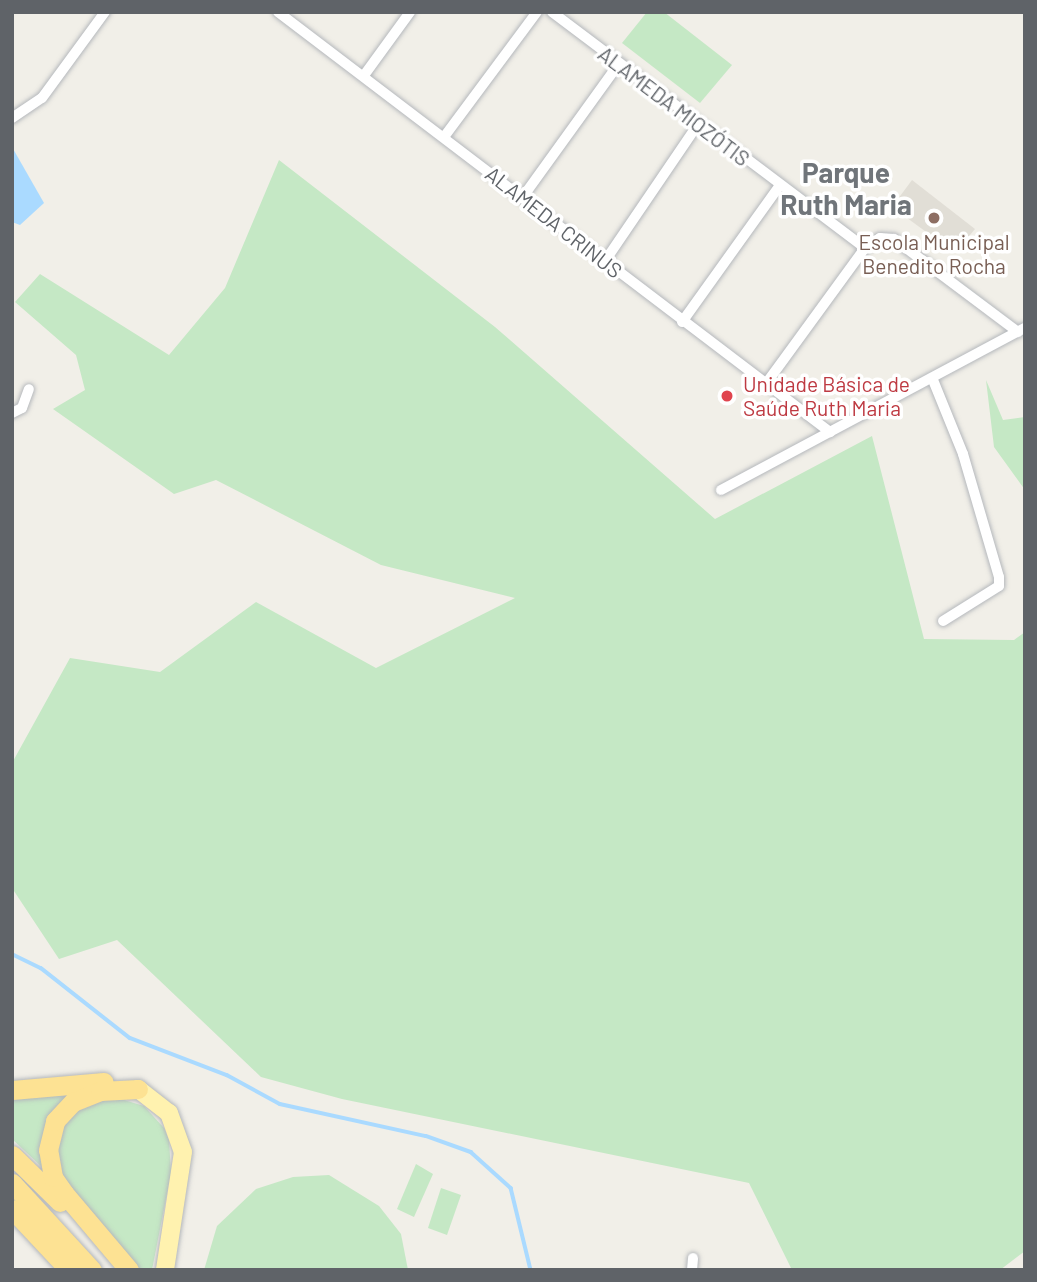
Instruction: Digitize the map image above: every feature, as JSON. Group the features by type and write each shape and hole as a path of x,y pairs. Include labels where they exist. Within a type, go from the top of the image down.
{"highway":[{"path":"12,1090 110,1081 138,1088"},
{"path":"128,1270 53,1177 48,1150 55,1122 73,1102 100,1091 138,1088"},
{"path":"12,1155 128,1270"},
{"path":"12,1183 92,1270"},
{"path":"12,1209 69,1270"}],"main road":[{"path":"138,1088 169,1112 181,1137 183,1173 166,1264"}],"street":[{"path":"12,118 42,98 105,12"},
{"path":"365,74 410,12"},
{"path":"444,136 537,12"},
{"name":"ALAMEDA MIOZÓTIS","path":"552,12 618,65 865,247"},
{"name":"ALAMEDA CRINUS","path":"282,13 365,74 682,322 830,432"},
{"path":"522,198 618,65"},
{"path":"605,261 698,124"},
{"path":"682,322 780,185"},
{"path":"721,490 933,380 1021,330 894,239 880,238 865,247 765,385"},
{"path":"933,380 963,454 999,577 999,586 943,621"},
{"path":"12,413 22,408 29,389"}],"shaded area":[{"name":"Escola Municipal Benedito Rocha","path":"912,180 975,229 955,253 892,207"}],"green space":[{"path":"647,12 664,12 732,65 700,103 622,43"},
{"path":"279,160 495,327 715,519 872,436 924,639 1014,640 1025,632 1025,1251 1000,1270 792,1270 749,1183 342,1099 261,1077 117,940 59,959 12,888 12,763 70,658 160,672 256,602 376,668 515,598 381,565 216,480 174,494 53,409 85,390 76,355 15,302 40,274 169,355 225,288"},
{"path":"986,380 1003,420 1025,417 1025,490 994,447"},
{"path":"83,1089 42,1167 12,1139 12,1095"},
{"path":"114,1097 144,1106 164,1128 169,1140 171,1173 152,1270 141,1270 60,1178 56,1136 61,1124 85,1102"},
{"path":"416,1164 433,1174 414,1217 397,1209"},
{"path":"329,1175 379,1206 401,1234 408,1270 204,1270 217,1226 256,1189 293,1177"},
{"path":"441,1188 461,1195 447,1235 428,1228"}],"water":[{"path":"12,147 44,203 20,225 12,222"}],"waterway":[{"path":"12,954 41,968 130,1038 227,1075 280,1104 426,1136 471,1152 511,1188 531,1270"}],"place":[{"name":"Escola Municipal Benedito Rocha","path":"934,218"},
{"name":"Unidade Básica de Saúde Ruth Maria","path":"727,396"}],"district":[{"name":"Parque Ruth Maria","path":"846,188"}]}
